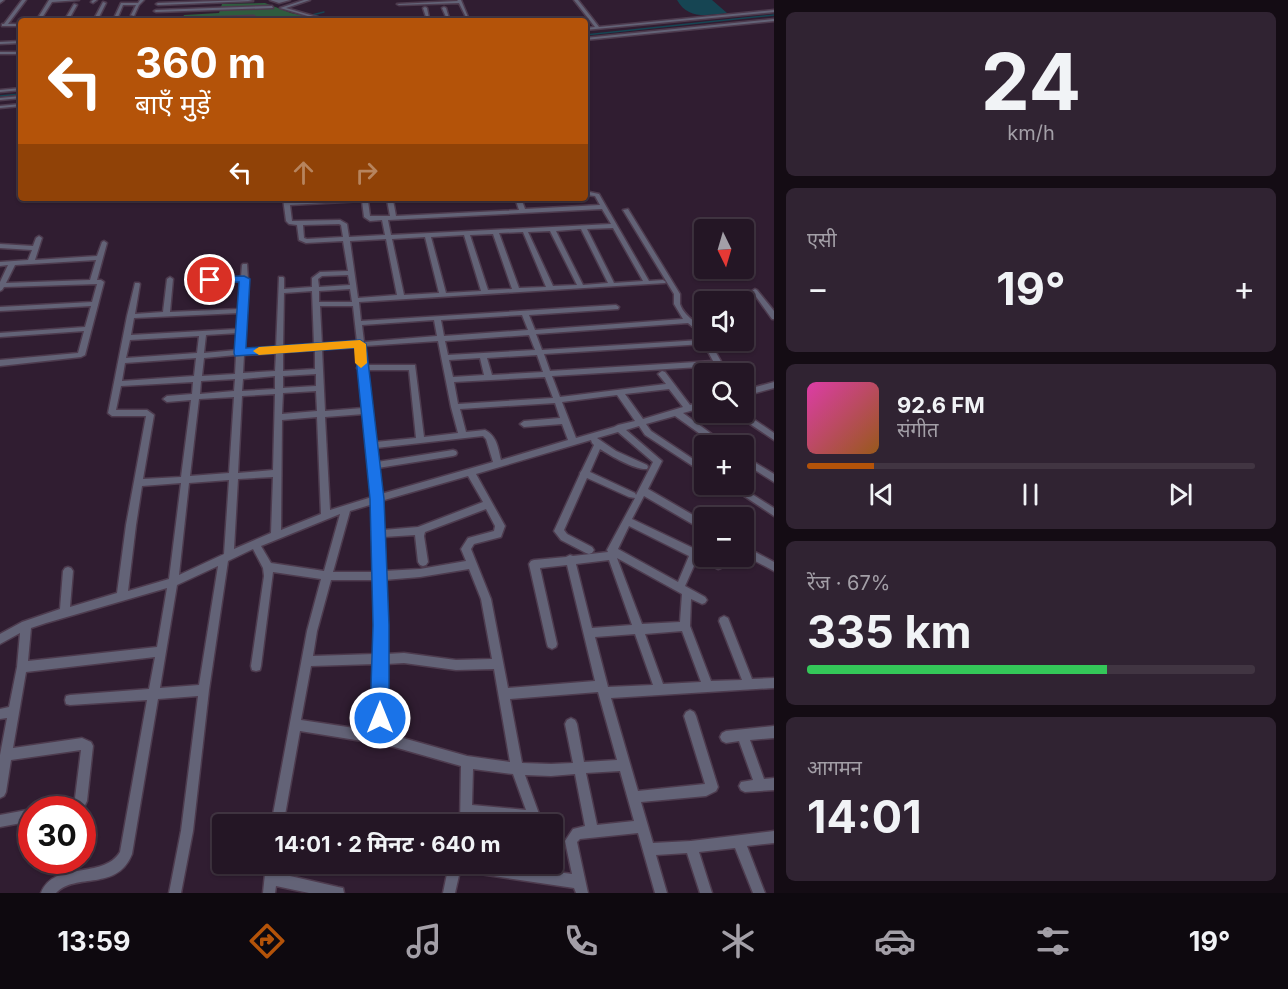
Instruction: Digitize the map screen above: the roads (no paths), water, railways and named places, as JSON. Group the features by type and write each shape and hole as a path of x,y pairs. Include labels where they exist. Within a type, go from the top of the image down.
{"street":[{"path":"3,25 24,0"},
{"path":"40,18 51,0 76,2 68,18"},
{"path":"133,15 142,0"},
{"path":"272,0 280,2 288,0"},
{"path":"308,0 282,8 318,18"},
{"path":"576,0 597,27"},
{"path":"153,18 159,2 251,1"},
{"path":"117,16 120,2 138,4"},
{"path":"96,18 104,3"},
{"path":"399,4 460,3"},
{"path":"408,4 425,8 444,8 460,3"},
{"path":"460,3 467,16"},
{"path":"156,11 272,7"},
{"path":"425,8 428,17"},
{"path":"444,8 448,16"},
{"path":"588,28 774,11"},
{"path":"246,18 254,17"},
{"path":"588,39 774,20"},
{"path":"0,43 18,42"},
{"path":"0,53 18,53"},
{"path":"0,91 18,89"},
{"path":"0,99 18,97"},
{"path":"0,107 18,105"},
{"path":"588,193 595,194 604,207 647,283"},
{"path":"286,201 289,221 300,224 342,222 347,240 356,302 361,368 377,499 381,625 379,738"},
{"path":"365,201 368,218 604,207"},
{"path":"390,201 390,238 400,297"},
{"path":"519,201 523,212"},
{"path":"626,210 677,296 678,305 694,324"},
{"path":"494,213 516,290"},
{"path":"300,224 302,240 467,235 614,226"},
{"path":"583,228 612,285"},
{"path":"553,230 581,287"},
{"path":"525,231 550,288"},
{"path":"467,235 485,292"},
{"path":"428,236 443,295"},
{"path":"31,262 39,238"},
{"path":"93,281 104,243"},
{"path":"0,246 36,248"},
{"path":"0,264 100,258"},
{"path":"0,363 79,356 101,282 1,287 12,264"},
{"path":"175,893 187,831 204,690 226,557 245,265"},
{"path":"326,516 315,278 317,275 350,273"},
{"path":"276,536 281,278"},
{"path":"166,314 170,279"},
{"path":"192,281 244,279"},
{"path":"317,304 663,282"},
{"path":"122,596 150,415 147,413 112,414 137,284"},
{"path":"282,291 353,287"},
{"path":"755,291 772,313"},
{"path":"0,309 94,304"},
{"path":"358,323 616,307"},
{"path":"130,316 243,311"},
{"path":"525,313 573,442"},
{"path":"437,318 462,434"},
{"path":"122,361 690,321"},
{"path":"0,335 87,328"},
{"path":"126,338 241,331"},
{"path":"46,893 56,883 115,867 124,861 173,582 203,333"},
{"path":"445,358 694,343"},
{"path":"711,351 718,363"},
{"path":"483,356 489,378"},
{"path":"450,380 694,364"},
{"path":"361,368 412,367 420,439"},
{"path":"118,384 319,371"},
{"path":"662,374 688,408"},
{"path":"754,390 774,385"},
{"path":"455,407 557,400 670,386"},
{"path":"167,399 320,388"},
{"path":"619,393 648,433 694,464"},
{"path":"0,639 26,625 65,612 173,582 255,544 346,508 694,407"},
{"path":"278,417 366,411"},
{"path":"675,412 708,435"},
{"path":"524,424 564,421"},
{"path":"752,423 774,438"},
{"path":"618,428 658,460 612,553 660,690"},
{"path":"370,446 485,433 489,435 498,463"},
{"path":"590,437 613,453 644,467"},
{"path":"589,550 564,537 559,531 598,443"},
{"path":"373,466 453,453"},
{"path":"754,466 774,479"},
{"path":"470,471 500,526 500,532 467,543 466,549 486,599 517,769 533,814"},
{"path":"138,483 278,473"},
{"path":"584,473 632,495"},
{"path":"643,491 694,522"},
{"path":"748,495 774,513"},
{"path":"377,534 420,531 488,504"},
{"path":"279,814 306,661 346,508"},
{"path":"627,521 694,554 683,589 685,626 707,686"},
{"path":"420,531 423,562"},
{"path":"255,544 268,567 268,589 256,666"},
{"path":"552,645 534,566 537,563 612,553 702,600"},
{"path":"754,556 774,567"},
{"path":"570,559 603,689 661,893"},
{"path":"268,567 328,576 429,572 473,564"},
{"path":"65,612 68,571"},
{"path":"724,621 749,684"},
{"path":"0,792 22,667 26,625"},
{"path":"588,633 685,626"},
{"path":"22,667 161,651"},
{"path":"306,661 404,658 456,665 498,664"},
{"path":"503,694 603,689 660,690 774,683"},
{"path":"70,700 204,690"},
{"path":"0,714 13,712"},
{"path":"633,797 706,790 712,787 690,716"},
{"path":"571,724 592,831"},
{"path":"295,725 379,738 468,762 517,769 625,765"},
{"path":"726,737 774,732"},
{"path":"742,735 767,784 745,786"},
{"path":"6,755 82,744 87,746 82,796"},
{"path":"467,814 468,762"},
{"path":"467,810 492,814"},
{"path":"0,821 18,818"},
{"path":"509,874 581,887 572,839 577,833 642,826"},
{"path":"648,849 691,847 774,837"},
{"path":"739,841 759,893"},
{"path":"691,847 706,893"},
{"path":"268,893 271,874"},
{"path":"449,893 452,874"},
{"path":"270,878 338,893"}],"water":[{"path":"677,0 712,0 727,13 699,15 687,11"}],"waterway":[{"path":"324,12 312,15 324,18"},
{"path":"588,35 774,15"},
{"path":"0,96 18,94"}]}
